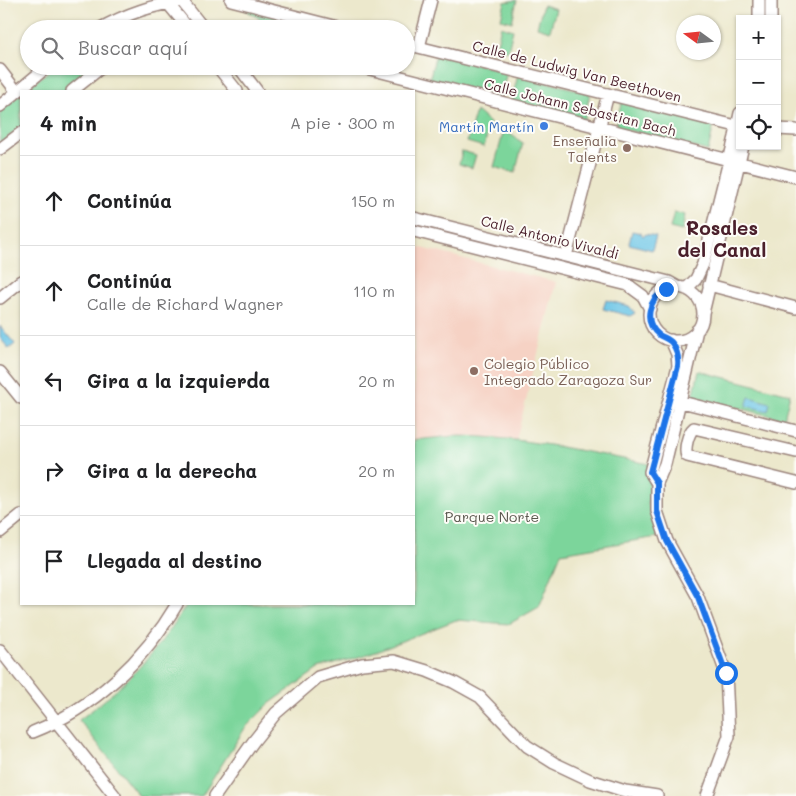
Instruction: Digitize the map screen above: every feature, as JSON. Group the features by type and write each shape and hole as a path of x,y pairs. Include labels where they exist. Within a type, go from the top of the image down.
{"street":[{"path":"118,20 151,6 183,0 197,20"},
{"path":"232,0 303,20"},
{"path":"419,47 431,0"},
{"path":"759,0 760,15"},
{"path":"770,15 771,0"},
{"path":"167,2 182,20"},
{"name":"Calle de Ludwig Van Beethoven","path":"415,46 736,126"},
{"path":"0,70 17,92"},
{"path":"0,106 37,75"},
{"path":"73,90 92,75"},
{"path":"224,75 236,90"},
{"path":"245,75 256,90"},
{"name":"Calle Johann Sebastian Bach","path":"382,75 412,86 599,128 796,177"},
{"path":"566,256 608,94"},
{"path":"781,129 796,130"},
{"path":"0,149 20,133"},
{"path":"675,400 703,313 736,144"},
{"path":"697,330 688,338 677,341 671,340 658,334 654,329 650,323 650,309 652,302 660,292 666,289 682,288 696,279 700,272 734,162 742,150"},
{"name":"Calle Antonio Vivaldi","path":"415,218 669,282 682,288"},
{"path":"415,231 628,285 643,296 650,309"},
{"path":"0,298 20,282"},
{"path":"709,285 796,308"},
{"path":"682,288 696,296 703,313"},
{"path":"671,340 678,359 675,400 665,464 657,483 657,511 667,541 698,597 726,673 729,736 707,796"},
{"path":"0,372 20,397"},
{"path":"675,400 796,430"},
{"path":"754,442 758,422"},
{"path":"796,452 694,428 691,431 686,452 687,456 796,483"},
{"path":"0,532 20,516"},
{"path":"33,732 57,722 90,701 121,675 149,645 176,605"},
{"path":"0,650 116,796"},
{"path":"215,796 253,742 276,714 318,677 362,664 394,661 427,671 453,682 480,697 527,746 554,763 590,780 656,796"}],"shaded area":[{"name":"Colegio Público Integrado Zaragoza Sur","path":"415,246 556,282 516,440 472,436 415,440"}],"green space":[{"path":"517,0 512,22 501,19 505,2"},
{"path":"238,5 296,20 261,20"},
{"path":"543,5 556,9 550,31 537,27"},
{"path":"501,26 513,30 508,51 496,48"},
{"path":"436,54 507,72 500,99 429,80"},
{"path":"44,75 86,75 67,90 25,90"},
{"path":"518,75 590,93 584,120 511,102"},
{"path":"20,94 20,128 0,144 0,110"},
{"path":"622,101 714,124 708,151 615,127"},
{"path":"476,111 490,123 484,147 467,142"},
{"path":"504,130 523,143 515,173 494,167"},
{"path":"462,151 476,155 472,168 459,164"},
{"path":"674,212 685,215 682,231 670,228"},
{"path":"699,371 790,394 784,419 693,397"},
{"name":"Parque Norte","path":"454,436 505,439 655,465 650,482 648,504 657,537 561,553 539,607 509,624 456,620 368,654 318,669 269,704 245,728 202,796 139,796 79,720 139,668 164,638 186,605 415,605 415,440"}],"water":[{"path":"632,231 641,233 643,236 646,234 656,236 652,250 629,244"},
{"path":"606,300 629,306 635,313 630,316 603,309"},
{"path":"0,326 15,344 9,349 0,338"},
{"path":"749,397 770,403 768,411 746,406"}],"place":[{"name":"Martín Martín","path":"544,126"},
{"name":"Enseñalia Talents","path":"627,148"},
{"name":"Colegio Público Integrado Zaragoza Sur","path":"474,371"}],"district":[{"name":"Rosales del Canal","path":"722,238"}],"route":[{"path":"666,289 660,292 652,302 649,316 650,323 658,334 671,340 677,354 678,366 650,472 657,483 657,511 667,541 698,597 726,673"}]}
